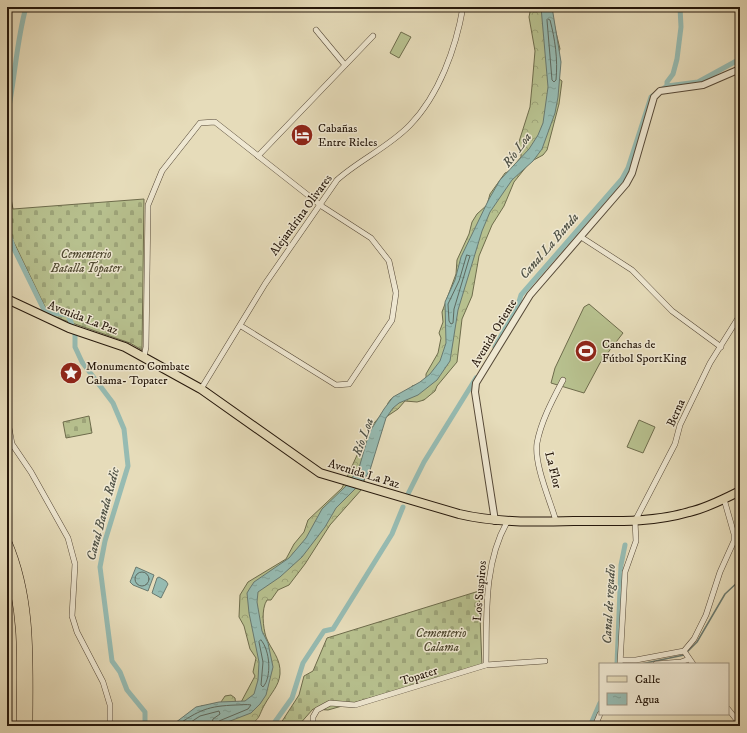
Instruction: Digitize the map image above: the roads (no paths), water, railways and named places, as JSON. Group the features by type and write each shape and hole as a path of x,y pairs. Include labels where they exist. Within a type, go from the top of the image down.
{"highway":[{"path":"7,542 18,572 26,609 28,643 28,726"},
{"path":"7,562 14,584 20,626 21,726"}],"main road":[{"path":"7,294 21,306"},
{"name":"Avenida La Paz","path":"7,300 69,328 125,347 144,357 201,389 320,473 459,514 507,522 635,521 666,518 690,512 740,491"}],"street":[{"path":"7,17 8,7"},
{"name":"Alejandrina Olivares","path":"201,389 241,326 265,284 337,180 380,150 410,125 428,101 450,56 463,7"},
{"path":"316,30 345,65"},
{"path":"258,156 373,36"},
{"name":"Avenida Oriente","path":"496,521 475,392 476,383 530,295 626,184 632,173 654,97 660,90 703,86 740,69"},
{"path":"144,357 146,347 148,205 162,170 200,122 215,122 319,204 371,238 389,261 396,293 392,320 349,384 340,386 241,326"},
{"path":"581,237 632,270 672,311 721,347"},
{"name":"Berna","path":"635,521 675,444 680,425 710,363 740,315"},
{"name":"La Flor","path":"556,522 539,464 537,444 550,405 563,380"},
{"path":"7,417 12,444 31,472 68,538 75,564 72,616 77,632 103,682 110,705 110,726"},
{"path":"635,521 636,541 624,572 621,662 684,651 697,633 706,615 720,572 734,540 734,534 724,499"},
{"name":"Los Suspiros","path":"486,665 487,599 491,564 498,538 507,522"},
{"path":"684,651 691,662"},
{"name":"Topater","path":"313,726 313,717 317,710 322,706 340,703 355,705 486,665 545,660"},
{"path":"668,663 691,662"},
{"path":"729,710 740,724"},
{"path":"595,726 600,715"}],"water":[{"path":"541,7 552,7 561,62 555,113 542,149 533,161 512,180 490,212 482,231 458,310 450,361 437,380 418,395 399,403 393,408 386,418 370,470 364,480 336,508 325,527 302,557 280,577 258,592 257,602 262,631 268,643 273,667 266,695 260,704 251,713 217,726 171,726 196,707 219,702 245,701 254,694 258,680 259,662 249,613 247,593 254,582 289,558 306,538 322,509 346,486 359,468 369,433 393,397 420,382 430,374 440,361 446,343 445,302 455,280 461,257 489,199 500,180 529,149 538,135 543,123 548,87"},
{"path":"136,567 154,575 148,591 133,585 130,582"},
{"path":"159,577 168,584 161,598 152,593 157,578"}],"waterway":[{"name":"Canal Banda Radic","path":"7,117 20,34 26,7"},
{"path":"667,86 667,82 673,74 677,59 681,27 680,7"},
{"name":"Canal La Banda","path":"495,347 518,305 521,295 622,179 628,168 651,97 667,86 698,82 740,59"},
{"name":"Canal Banda Radic","path":"7,229 14,249 45,312 68,315 72,325"},
{"name":"Canal Banda Radic","path":"75,334 75,347 82,362 113,403 124,429 128,466 105,541 100,567 112,661 120,672 127,690 145,712 145,726"},
{"name":"Canal La Banda","path":"408,494 424,462 476,378"},
{"path":"272,726 292,698 303,663 324,631 333,629 392,534 403,507"},
{"name":"Canal de regadio","path":"617,663 621,565 625,545"},
{"path":"687,652 697,642 725,594 740,580"},
{"path":"646,663 684,655"},
{"name":"Canal de regadio","path":"590,726 599,705"}],"place":[{"name":"Cabañas Entre Rieles","path":"302,135"},
{"name":"Canchas de Fútbol SportKing","path":"586,351"},
{"name":"Monumento Combate Calama- Topater","path":"71,373"}],"water label":[{"name":"Río Loa","path":"517,150"},
{"name":"Río Loa","path":"363,437"}],"park label":[{"name":"Cementerio Batalla Topater","path":"86,261"},
{"name":"Cementerio Calama","path":"441,640"}]}
